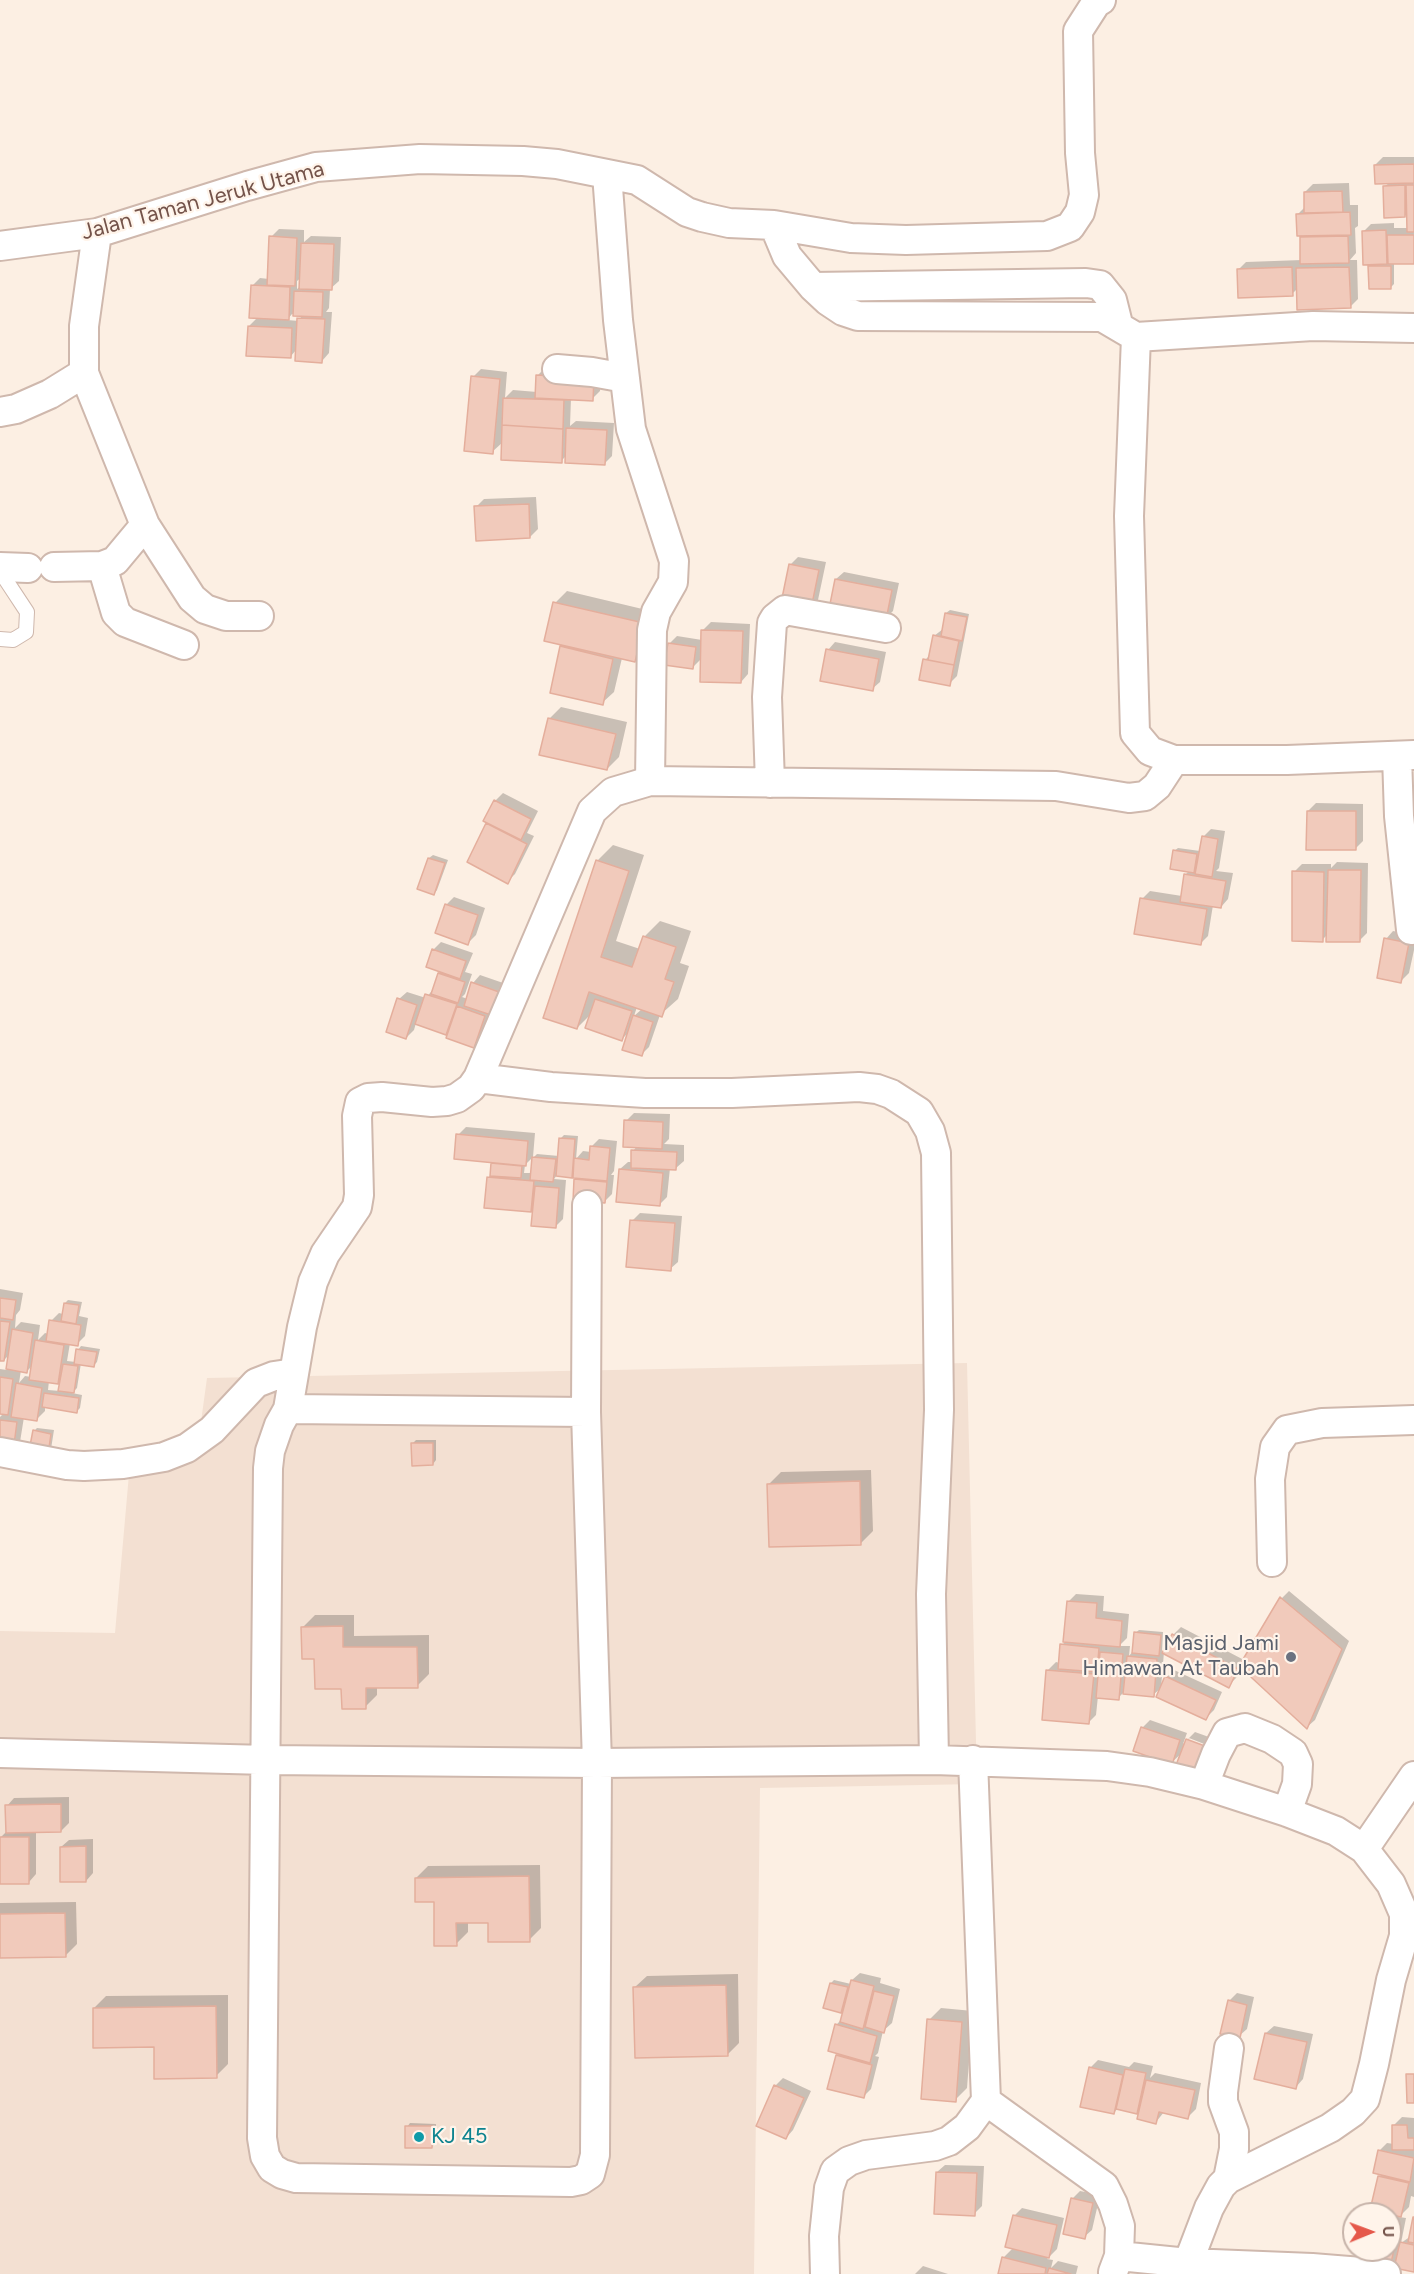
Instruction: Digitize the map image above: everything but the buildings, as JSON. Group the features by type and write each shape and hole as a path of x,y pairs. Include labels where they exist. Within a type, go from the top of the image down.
{"street":[{"name":"Jalan Taman Jeruk Utama","path":"0,246 97,233 316,167 420,159 546,163 607,174 637,180 687,212 702,217 729,223 774,225 851,238 906,240 1047,236 1070,227 1080,212 1084,195 1080,153 1078,31 1096,3 1101,0"},
{"path":"607,174 618,320 631,429 674,561 674,582 656,612 652,630 650,781"},
{"path":"774,225 787,256 813,287 1086,283 1100,285 1112,300 1127,331 1135,733 1150,751 1174,760 1287,760 1406,756 1399,816 1411,930"},
{"path":"97,233 84,326 84,373 145,525 192,598 205,609 226,616 260,616"},
{"path":"1127,331 1313,326 1414,328"},
{"path":"557,369 625,378"},
{"path":"0,412 16,409 50,394 84,373"},
{"path":"0,569 102,566 115,561 145,525"},
{"path":"102,566 116,613 125,622 184,645"},
{"path":"770,783 767,697 772,623 775,618 785,610 886,628"},
{"path":"587,1205 586,1412 597,1763 595,2155 590,2174 581,2180 571,2182 296,2178 282,2174 273,2168 265,2156 262,2138 268,1468 270,1451 279,1425 288,1409 302,1327 318,1267 357,1207 359,1195 357,1116 360,1102 368,1098 382,1097 432,1102 447,1101 457,1098 471,1088 478,1078 592,811 614,792 650,781 1056,786 1129,798 1145,796 1157,786 1174,760"},
{"path":"478,1078 551,1087 645,1094 732,1093 859,1087 877,1089 891,1094 919,1112 930,1131 936,1153 939,1410 932,1594 934,1760"},
{"path":"0,1452 67,1465 84,1466 123,1464 164,1457 187,1448 212,1430 256,1383 274,1376 294,1373"},
{"path":"288,1409 586,1412"},
{"path":"1272,1562 1270,1479 1275,1447 1287,1430 1322,1424 1414,1420"},
{"path":"1204,1785 1227,1733 1245,1728 1272,1739 1293,1753 1298,1764 1297,1784 1287,1812"},
{"path":"0,1753 267,1760 597,1763 973,1760 1107,1766 1150,1772 1204,1785 1287,1812 1336,1832 1364,1849 1391,1884 1409,1913 1391,1980 1365,2099 1353,2112 1330,2128 1228,2179 1221,2186 1209,2208 1189,2269"},
{"path":"825,2274 824,2236 829,2188 835,2171 849,2161 866,2155 935,2146 949,2141 967,2127 986,2101 973,1760"},
{"path":"1364,1849 1414,1776"},
{"path":"1385,1818 1414,1818"},
{"path":"1228,2179 1234,2149 1234,2132 1223,2103 1229,2048"},
{"path":"986,2101 1104,2186 1120,2226 1116,2265 1189,2269 1312,2268 1386,2274"}],"lane":[{"path":"0,569 27,612 26,632 13,640 0,639"}],"shaded area":[{"path":"967,1363 977,1784 760,1788 754,2274 0,2274 0,1631 115,1633 129,1474 196,1458 207,1378"}],"place":[{"name":"Masjid Jami Himawan At Taubah","path":"1291,1657"},
{"name":"KJ 45","path":"419,2137"}]}
